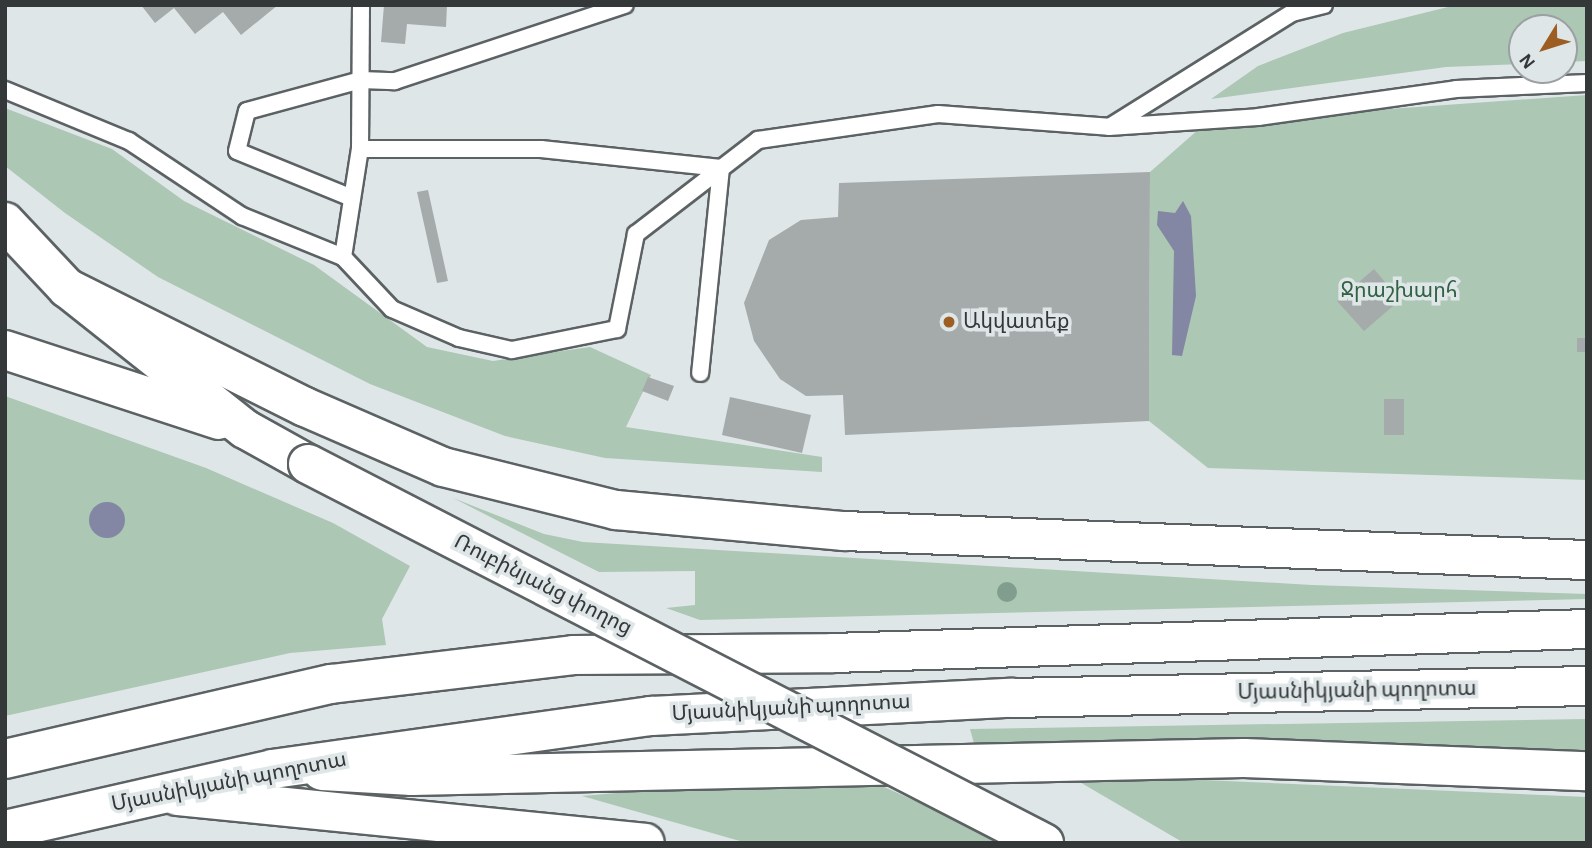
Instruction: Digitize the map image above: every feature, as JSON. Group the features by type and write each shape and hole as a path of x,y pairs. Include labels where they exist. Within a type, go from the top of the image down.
{"main road":[{"path":"5,222 67,288 305,407 443,467 615,510 844,531 1587,560"},
{"name":"Ռուբինյանց փողոց","path":"67,288 245,429 1044,843"},
{"path":"5,350 245,429"},
{"path":"5,759 331,684 573,655 833,653 1587,629"},
{"name":"Մյասնիկյանի պողոտա","path":"5,830 139,796 273,769 650,716 1011,698 1587,686"},
{"path":"273,769 412,776 1244,758 1587,771"},
{"path":"38,843 139,796 200,796 645,843"}],"lane":[{"path":"343,257 360,149 361,5"},
{"path":"352,198 237,151 247,111 360,80 395,81 625,5"},
{"path":"1109,127 1298,9 1324,5"},
{"path":"5,90 130,141 242,216 343,257 392,310 459,338 512,349 617,329 636,234 758,140 938,114 1109,127 1258,117 1456,89 1587,83"},
{"path":"360,149 541,149 721,168"},
{"path":"699,373 721,168"}],"green space":[{"path":"1456,5 1587,5 1587,61 1578,61 1578,14 1508,14 1508,65 1446,67 1211,99 1258,66 1343,33"},
{"name":"Ջրաշխարհ","path":"1587,95 1587,480 1208,468 1149,421 1150,172 1207,122"},
{"path":"5,108 112,149 184,201 314,265 427,347 493,361 590,347 651,375 626,427 822,457 822,472 605,458 505,436 370,384 158,277 65,213 5,166"},
{"path":"5,396 206,468 333,523 410,566 382,619 386,645 290,653 5,716"},
{"path":"453,498 544,534 583,542 1312,585 1587,594 1587,599 700,620 666,608 695,605 695,571 599,572"},
{"path":"1587,719 1587,758 975,747 970,729"},
{"path":"1066,774 1587,797 1587,843 1184,843"},
{"path":"801,777 871,781 1008,843 747,843 582,796"}],"water":[{"path":"1183,201 1191,216 1196,296 1182,356 1172,355 1174,251 1157,225 1158,211 1175,213"},
{"path":"107,502 120,507 125,520 120,533 107,538 94,533 89,520 94,507"}],"building":[{"path":"141,5 278,5 241,35 223,12 195,34 174,8 155,23"},
{"path":"384,5 447,5 446,27 407,24 405,44 381,42"},
{"name":"Ակվատեք","path":"1150,172 1149,421 845,435 843,395 806,396 780,379 754,341 744,303 769,240 801,220 838,217 839,183"},
{"path":"428,190 448,281 437,283 417,192"},
{"path":"1374,269 1400,300 1364,331 1337,301"},
{"path":"1577,338 1587,338 1587,352 1577,352"},
{"path":"648,377 674,386 668,401 642,391"},
{"path":"730,397 811,415 802,453 722,435"},
{"path":"1384,399 1404,399 1404,435 1384,435"}],"place":[{"name":"Ակվատեք","path":"949,322"}]}
